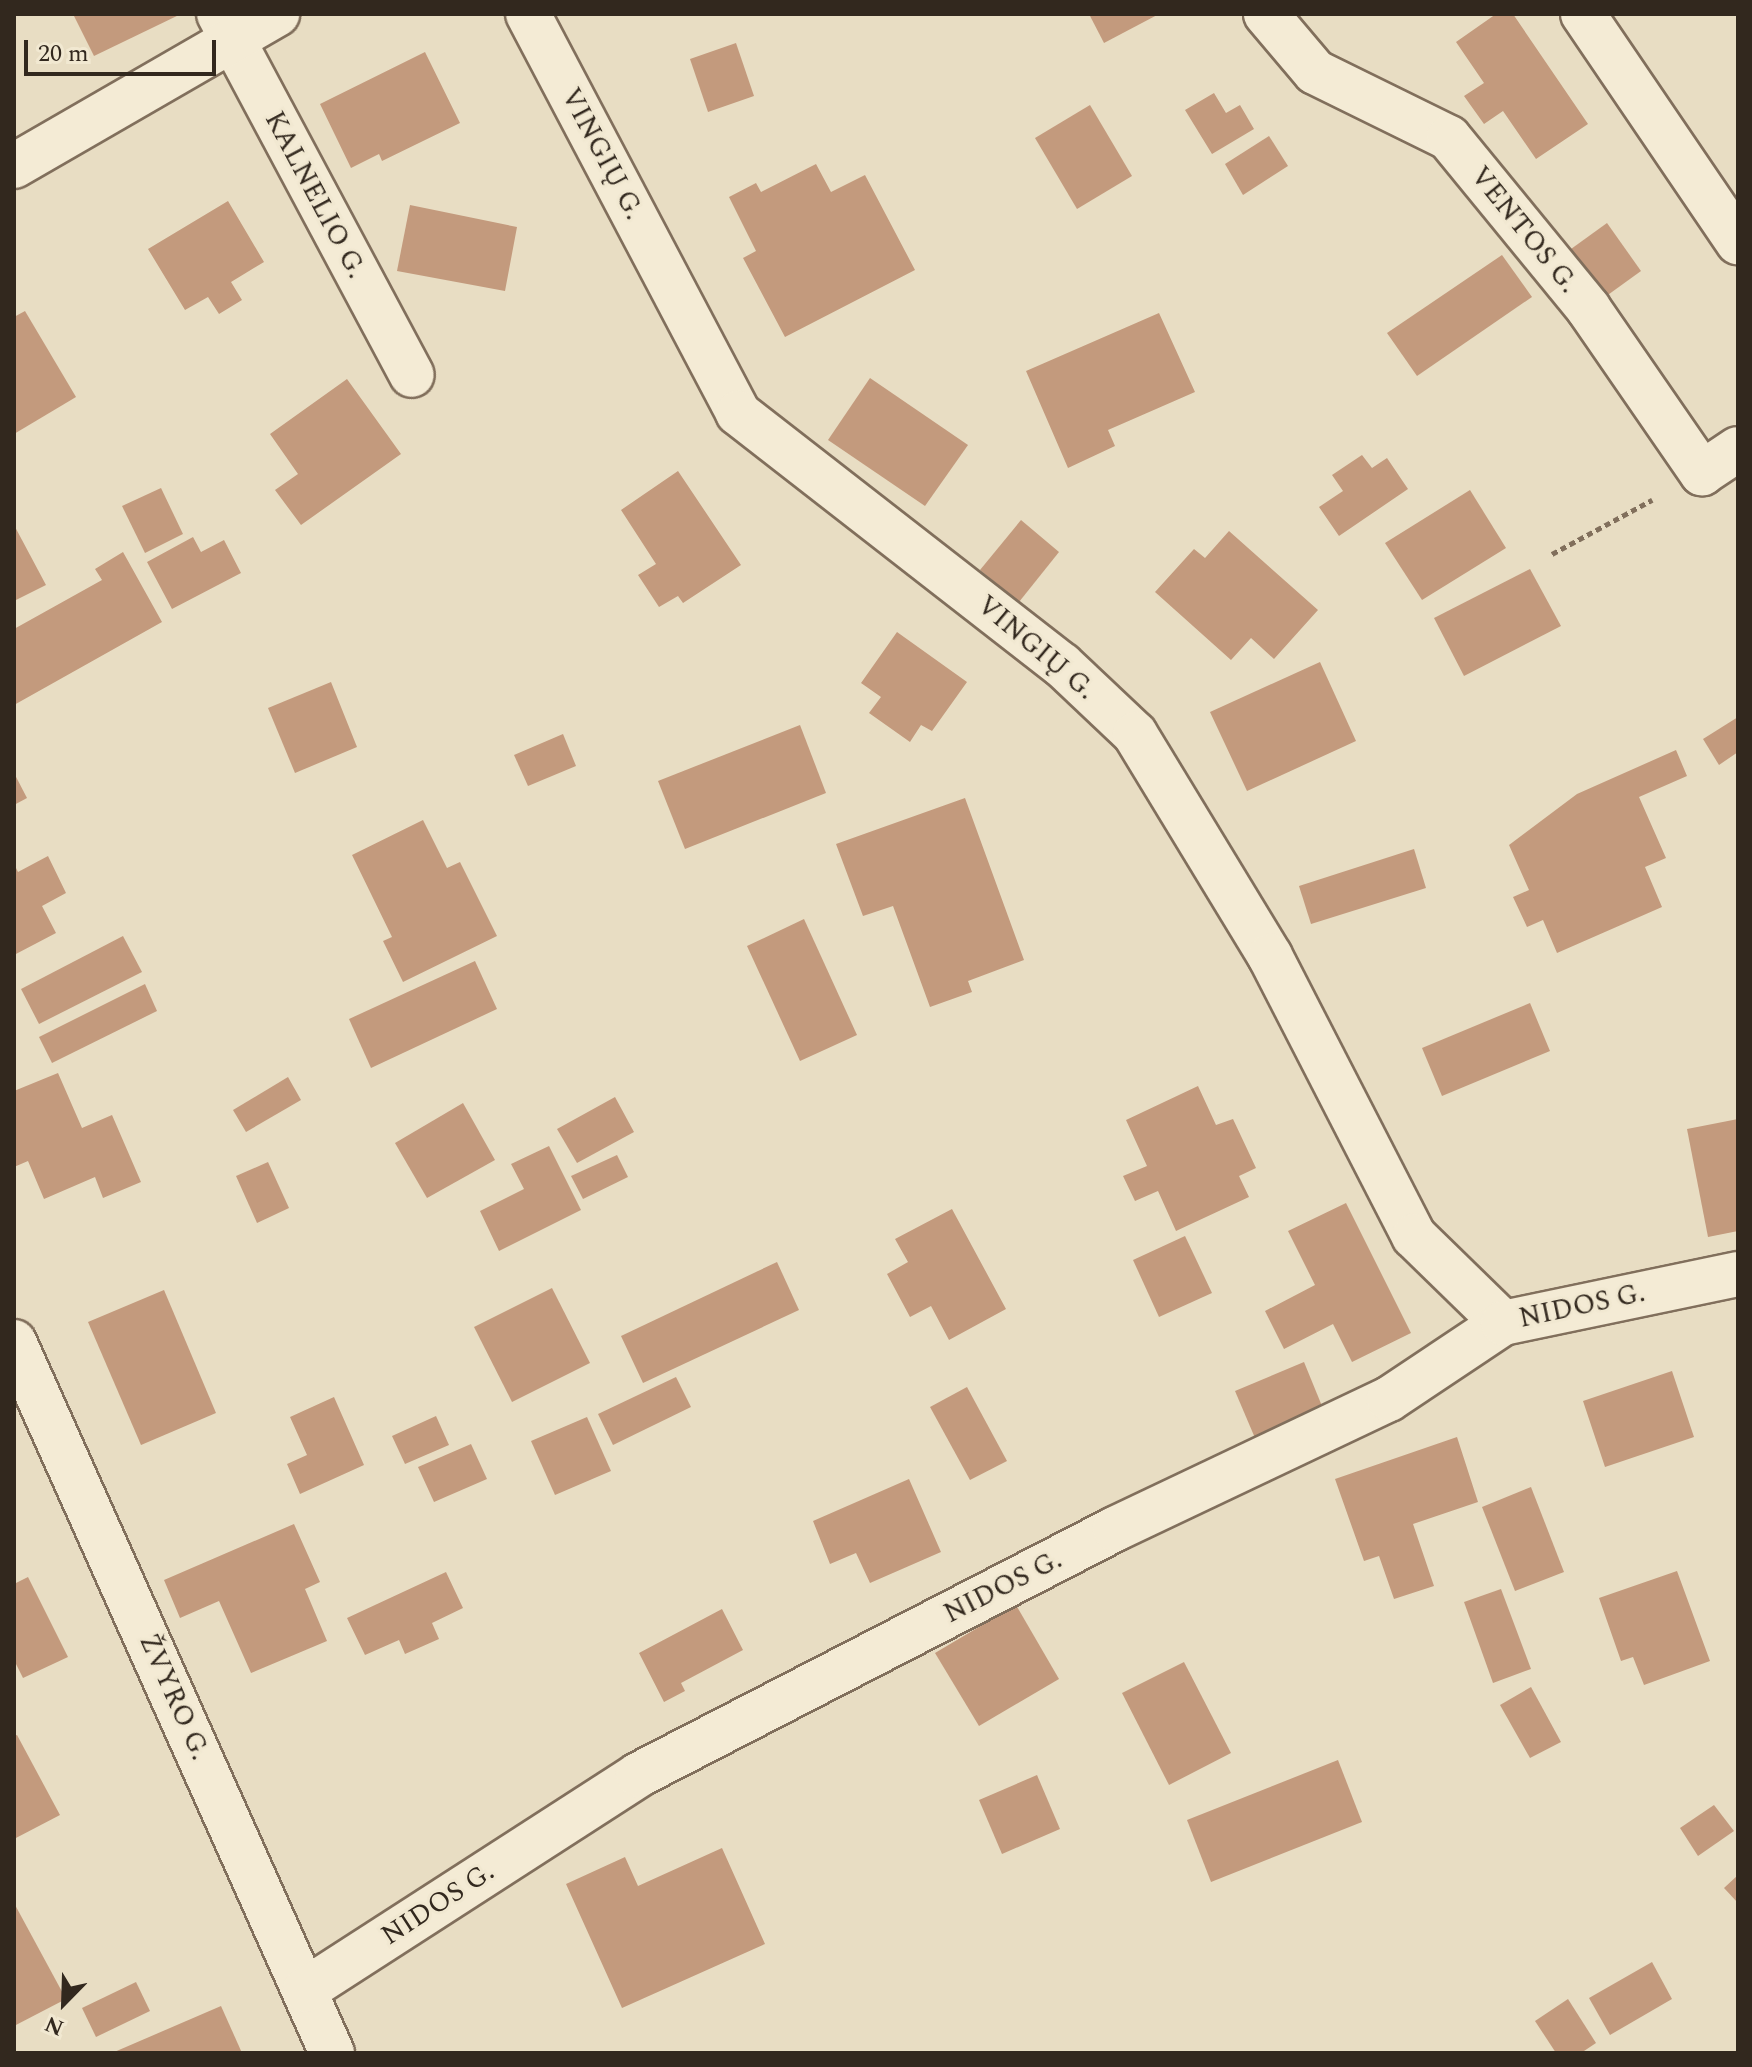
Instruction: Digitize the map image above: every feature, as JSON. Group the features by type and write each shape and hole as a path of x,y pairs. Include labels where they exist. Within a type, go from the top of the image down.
{"street":[{"path":"14,166 226,27 277,14"},
{"name":"VINGIŲ G.","path":"528,14 738,413 1062,665 1135,734 1270,956 1414,1236 1503,1323"},
{"name":"VENTOS G.","path":"1266,14 1315,72 1449,138 1588,308 1702,473"},
{"path":"1583,14 1738,242"},
{"name":"KALNELIO G.","path":"226,27 412,375"},
{"path":"1702,473 1738,449"},
{"name":"NIDOS G.","path":"305,1990 638,1775 1115,1529 1389,1399 1503,1323 1738,1274"},
{"name":"ŽVYRO G.","path":"14,1342 332,2053"}],"path":[{"path":"1552,554 1702,473"}],"building":[{"path":"73,14 181,14 94,56"},
{"path":"1089,14 1159,14 1104,43"},
{"path":"1496,14 1513,14 1588,124 1536,159 1503,111 1484,124 1464,96 1484,83 1456,42"},
{"path":"736,43 754,96 708,112 690,59"},
{"path":"425,52 460,123 382,161 379,154 351,168 320,104"},
{"path":"1214,93 1226,113 1240,105 1254,129 1212,154 1185,110"},
{"path":"1090,105 1132,176 1077,209 1035,138"},
{"path":"1269,136 1288,166 1243,195 1225,164"},
{"path":"816,164 831,192 865,175 915,270 785,337 743,258 756,251 729,197 756,183 761,192"},
{"path":"228,201 264,262 231,282 242,300 219,314 208,297 185,310 148,249"},
{"path":"410,205 517,227 505,291 397,271"},
{"path":"1607,223 1641,271 1605,297 1571,249"},
{"path":"1502,255 1532,297 1417,376 1387,333"},
{"path":"25,311 76,397 14,434 14,317"},
{"path":"1159,313 1195,392 1108,430 1115,446 1068,468 1026,371"},
{"path":"870,378 968,445 925,506 828,440"},
{"path":"347,379 401,454 301,525 275,490 298,474 270,434"},
{"path":"1362,455 1372,468 1387,458 1408,489 1339,536 1319,507 1343,491 1332,475"},
{"path":"678,471 741,565 683,603 678,596 659,607 638,575 656,564 621,510"},
{"path":"161,488 183,534 145,553 122,506"},
{"path":"1470,490 1506,548 1422,600 1385,543"},
{"path":"1021,520 1059,552 1019,602 980,570"},
{"path":"14,525 46,585 14,601"},
{"path":"1229,531 1318,610 1274,659 1251,638 1231,660 1155,592 1194,549 1205,558"},
{"path":"193,537 201,552 224,540 241,573 172,609 147,562"},
{"path":"123,552 162,622 14,705 14,629 102,580 95,569"},
{"path":"1530,569 1561,626 1464,676 1434,618"},
{"path":"897,632 967,682 932,731 921,725 910,742 869,713 881,697 861,683"},
{"path":"1320,662 1356,741 1247,791 1210,712"},
{"path":"331,682 357,747 295,773 268,708"},
{"path":"1738,717 1738,752 1719,765 1703,739"},
{"path":"800,725 826,793 685,849 658,781"},
{"path":"563,734 576,766 528,786 514,755"},
{"path":"1676,750 1687,776 1639,797 1666,858 1645,867 1662,907 1557,953 1543,920 1527,927 1513,897 1529,890 1509,845 1577,794"},
{"path":"14,773 27,798 14,805"},
{"path":"965,798 1024,960 968,981 972,992 930,1007 893,906 863,916 836,844"},
{"path":"423,820 447,868 460,862 497,936 403,982 383,941 392,937 352,855"},
{"path":"1414,849 1426,888 1311,924 1299,886"},
{"path":"48,856 66,893 42,906 56,933 14,955 14,864 18,872"},
{"path":"804,919 857,1035 800,1061 747,946"},
{"path":"123,936 142,972 39,1024 21,989"},
{"path":"475,961 497,1009 371,1068 349,1019"},
{"path":"145,984 157,1011 52,1063 39,1037"},
{"path":"1530,1003 1550,1051 1442,1096 1422,1048"},
{"path":"58,1073 82,1128 112,1115 141,1182 103,1198 95,1177 44,1199 28,1161 14,1167 14,1091"},
{"path":"288,1077 301,1100 246,1132 233,1110"},
{"path":"1198,1086 1216,1125 1233,1119 1256,1168 1239,1176 1249,1197 1176,1231 1158,1191 1135,1201 1123,1176 1147,1166 1126,1120"},
{"path":"615,1097 634,1132 577,1163 557,1129"},
{"path":"463,1103 495,1160 427,1198 395,1143"},
{"path":"1738,1119 1738,1231 1708,1237 1687,1129"},
{"path":"549,1146 581,1210 499,1251 480,1211 524,1189 511,1164"},
{"path":"617,1155 628,1177 583,1199 571,1176"},
{"path":"268,1162 289,1208 257,1223 236,1176"},
{"path":"1346,1203 1411,1333 1352,1362 1333,1324 1284,1349 1265,1311 1315,1285 1288,1231"},
{"path":"952,1209 1006,1309 949,1340 931,1306 910,1317 887,1274 908,1262 895,1239"},
{"path":"1185,1236 1212,1293 1159,1317 1133,1260"},
{"path":"777,1262 799,1310 643,1383 621,1336"},
{"path":"552,1288 590,1363 512,1402 474,1327"},
{"path":"164,1290 216,1413 141,1445 88,1322"},
{"path":"1304,1362 1324,1411 1255,1438 1235,1391"},
{"path":"1672,1371 1694,1437 1605,1467 1583,1401"},
{"path":"676,1377 691,1407 613,1445 598,1414"},
{"path":"967,1387 1007,1461 970,1480 930,1407"},
{"path":"334,1397 364,1465 300,1494 287,1464 307,1455 290,1417"},
{"path":"436,1416 449,1445 405,1464 392,1436"},
{"path":"587,1417 611,1471 555,1495 531,1441"},
{"path":"1457,1437 1478,1502 1413,1524 1434,1586 1394,1599 1379,1556 1364,1561 1335,1479"},
{"path":"471,1444 487,1479 434,1502 418,1467"},
{"path":"909,1479 941,1552 870,1583 856,1553 830,1564 813,1521"},
{"path":"1531,1487 1564,1572 1515,1591 1482,1507"},
{"path":"294,1524 320,1582 305,1589 327,1641 251,1673 219,1601 180,1618 164,1580"},
{"path":"1677,1571 1710,1661 1644,1685 1633,1657 1621,1661 1599,1598"},
{"path":"446,1572 463,1608 432,1623 439,1639 405,1654 399,1640 365,1655 347,1618"},
{"path":"28,1577 68,1657 23,1678 14,1660 14,1584"},
{"path":"1501,1589 1531,1669 1493,1683 1464,1602"},
{"path":"1016,1605 1059,1679 979,1726 935,1653"},
{"path":"722,1609 743,1650 681,1683 685,1691 664,1702 639,1653"},
{"path":"1184,1662 1231,1753 1169,1785 1122,1693"},
{"path":"1531,1687 1561,1742 1530,1758 1500,1705"},
{"path":"17,1735 60,1815 14,1839 14,1736"},
{"path":"1338,1760 1362,1822 1211,1882 1187,1820"},
{"path":"1037,1775 1060,1829 1002,1854 979,1800"},
{"path":"1714,1805 1734,1831 1698,1856 1680,1828"},
{"path":"722,1848 765,1944 622,2008 566,1884 625,1857 638,1886"},
{"path":"1738,1875 1738,1903 1724,1888"},
{"path":"14,1903 66,1999 14,2026"},
{"path":"1652,1962 1672,1999 1610,2035 1589,1998"},
{"path":"136,1982 150,2011 96,2037 82,2008"},
{"path":"1568,1999 1596,2043 1581,2053 1556,2053 1535,2021"},
{"path":"221,2006 242,2053 112,2053"}]}
